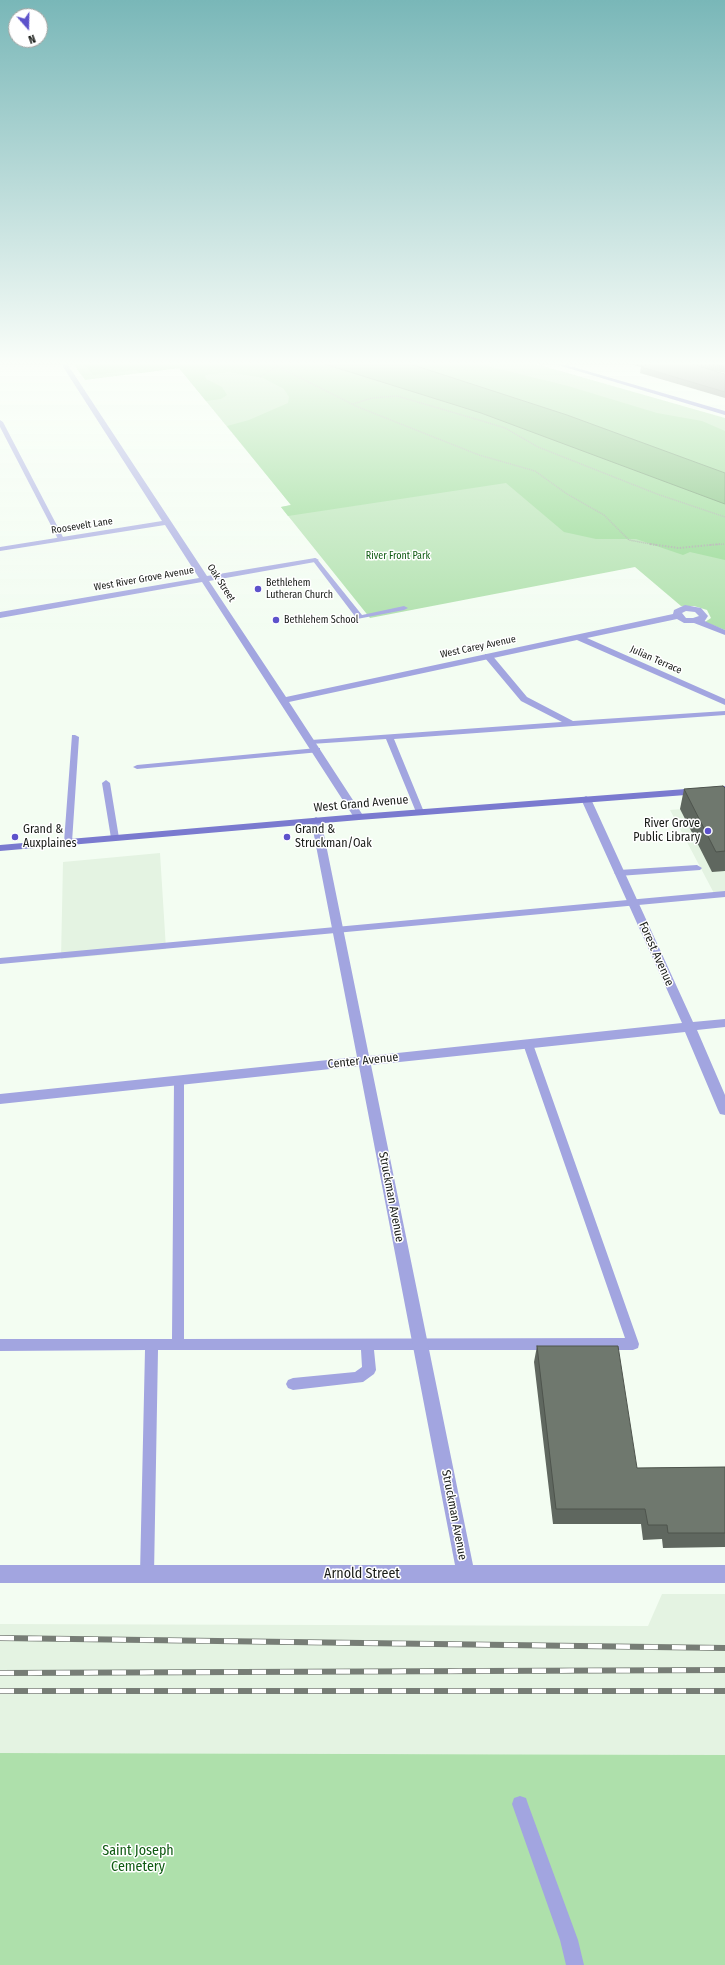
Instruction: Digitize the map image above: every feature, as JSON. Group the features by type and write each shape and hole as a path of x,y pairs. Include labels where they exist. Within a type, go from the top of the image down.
{"main road":[{"name":"West Grand Avenue","path":"0,848 316,820 725,789"}],"street":[{"name":"Oak Street","path":"123,454 359,817"},
{"name":"Roosevelt Lane","path":"0,549 168,522"},
{"name":"West River Grove Avenue","path":"0,615 315,560"},
{"name":"West Carey Avenue","path":"284,700 678,616 684,620 697,621 703,618 703,614 694,609 682,609 677,612 678,616"},
{"name":"Julian Terrace","path":"577,637 725,702"},
{"name":"Forest Avenue","path":"586,799 689,1026 725,1110"},
{"name":"Struckman Avenue","path":"316,820 466,1574"},
{"name":"Center Avenue","path":"0,1099 725,1023"},
{"name":"Arnold Street","path":"0,1574 725,1574"}],"lane":[{"path":"16,454 61,540"},
{"path":"315,560 360,617 404,608"},
{"path":"697,621 725,633"},
{"path":"488,656 524,699 572,724"},
{"path":"311,742 725,713"},
{"path":"68,842 75,737"},
{"path":"389,737 420,812"},
{"path":"137,767 316,750"},
{"path":"106,783 115,838"},
{"path":"619,873 697,868"},
{"path":"0,961 338,931 725,894"},
{"path":"0,1345 633,1344 528,1044"},
{"path":"178,1080 178,1345"},
{"path":"148,1574 152,1345"},
{"path":"293,1384 358,1378 369,1370 367,1345"},
{"path":"520,1804 569,1940 575,1965"}],"path":[{"path":"476,454 535,471 567,494 604,515 629,540 679,548 725,544"},
{"path":"554,454 657,494 725,516"},
{"path":"679,548 681,552"}],"shaded area":[{"path":"249,454 590,454 725,504 725,560 690,552 683,555 636,539 596,539 564,532 506,483 288,516 281,507 291,505"},
{"path":"590,454 672,454 725,473 725,504"},
{"path":"672,454 725,454 725,473"},
{"name":"River Grove Public Library","path":"719,806 725,816 725,896 716,897 670,810"},
{"path":"160,853 166,949 61,959 63,862"},
{"path":"662,1594 725,1594 725,1755 0,1753 0,1624 648,1626"}],"green space":[{"name":"River Front Park","path":"249,454 725,454 725,630 705,622 711,618 707,610 694,606 681,606 635,567 370,618 281,507 291,505"},
{"name":"Saint Joseph Cemetery","path":"0,1753 725,1755 725,1965 0,1965"}],"building":[{"path":"723,786 725,788 725,851 716,852 684,789"},
{"path":"537,1346 618,1346 637,1468 725,1467 725,1533 668,1533 667,1525 648,1525 645,1509 556,1509"}],"railway":[{"path":"0,1638 725,1648"},
{"path":"0,1673 725,1670"},
{"path":"0,1691 725,1691"}],"place":[{"name":"Bethlehem Lutheran Church","path":"258,589"},
{"name":"Bethlehem School","path":"276,620"},
{"name":"River Grove Public Library","path":"708,831"},
{"name":"Grand & Auxplaines","path":"15,837"},
{"name":"Grand & Struckman/Oak","path":"287,837"}]}
